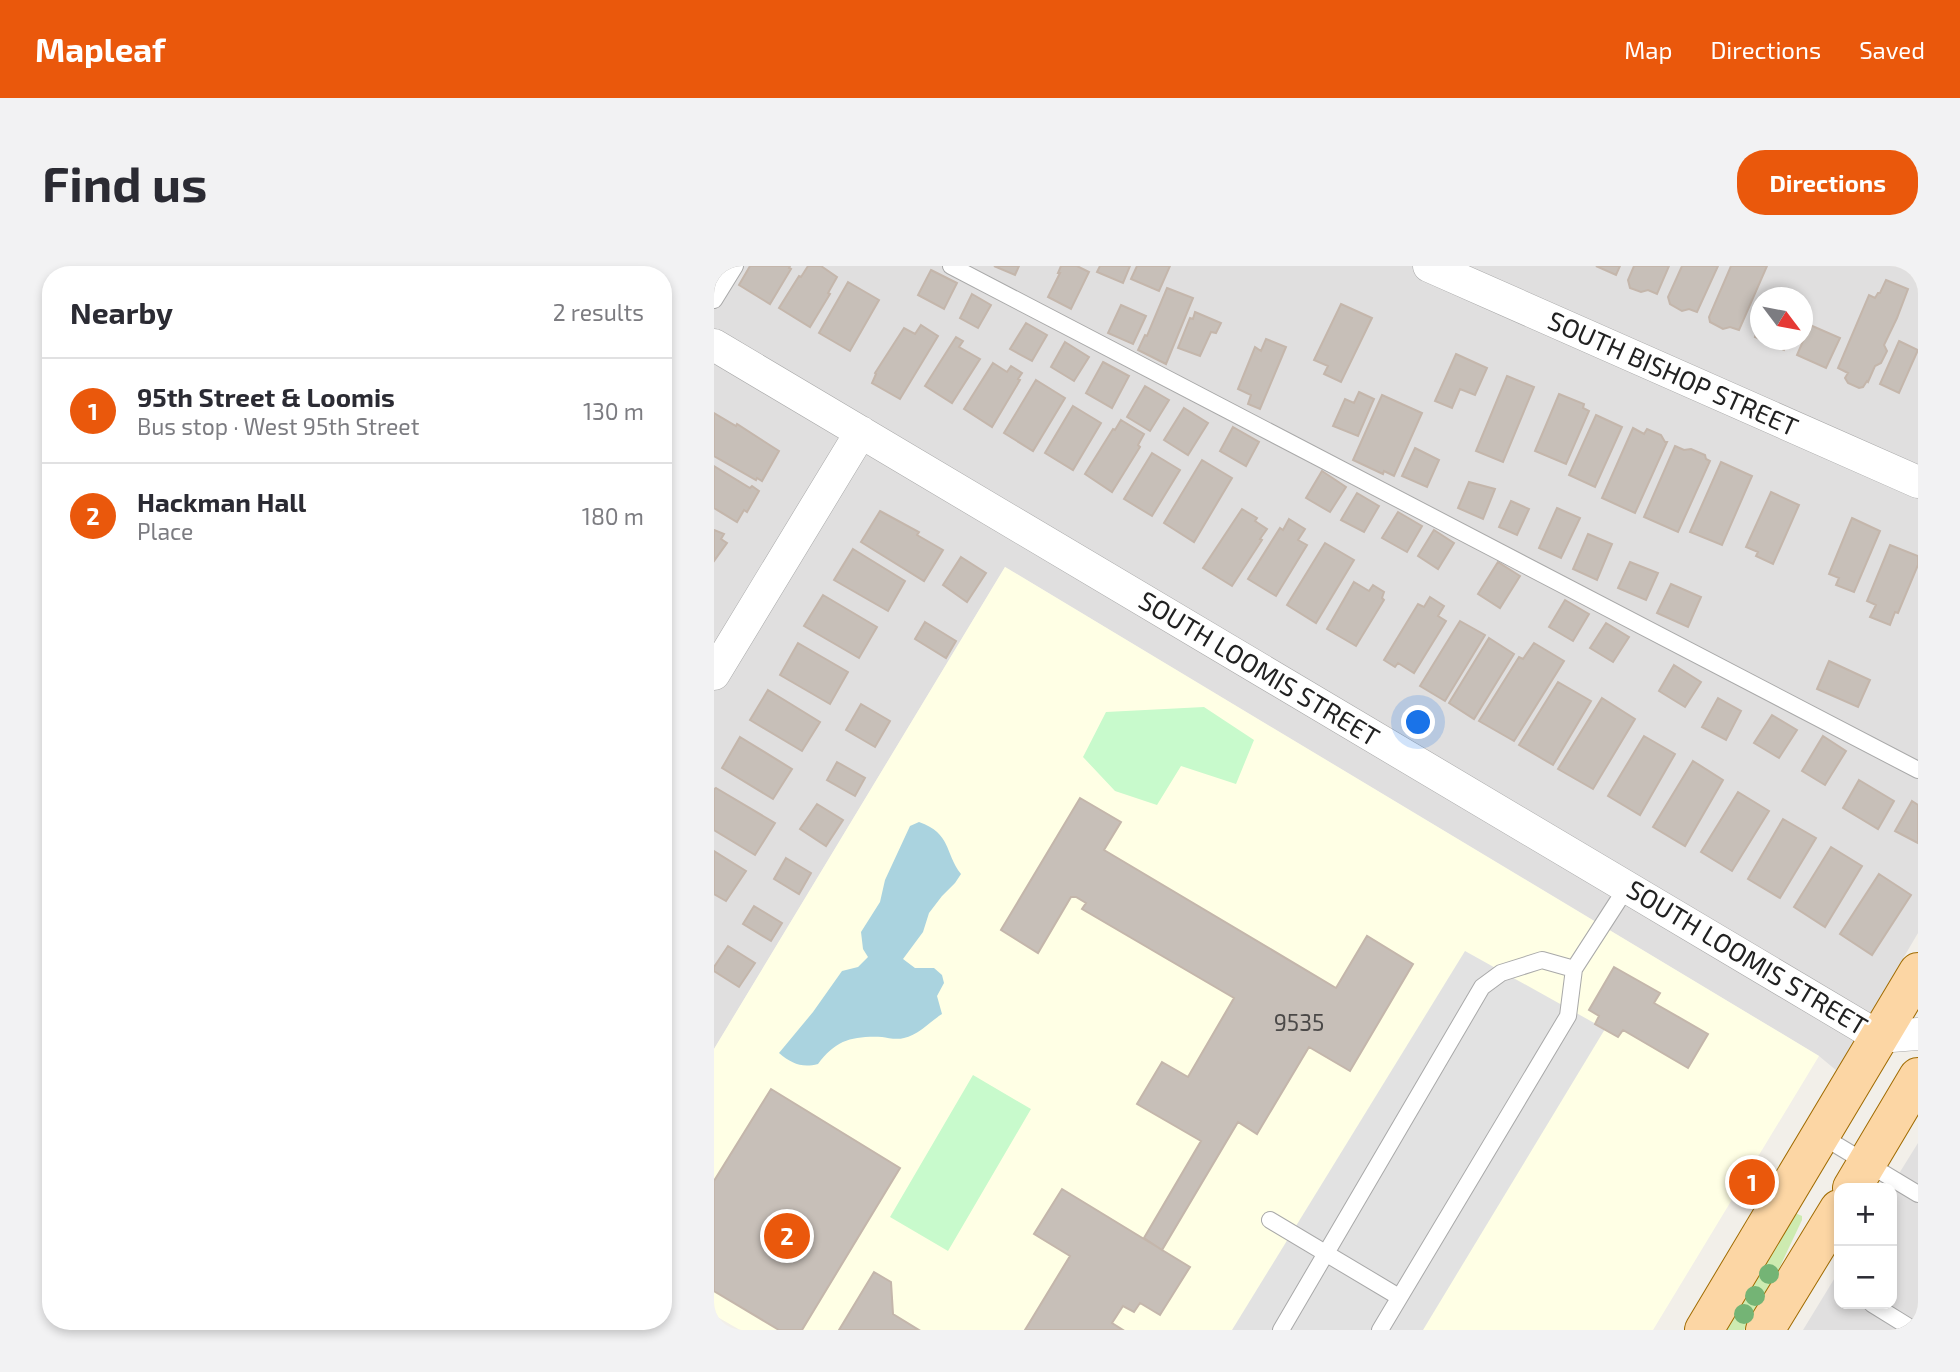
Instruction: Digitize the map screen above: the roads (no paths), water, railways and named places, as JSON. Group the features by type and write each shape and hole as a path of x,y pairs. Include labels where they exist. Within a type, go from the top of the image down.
{"main road":[{"path":"1704,1330 1918,972"},
{"path":"1859,1176 1918,1077"},
{"path":"1765,1330 1834,1217"}],"street":[{"name":"SOUTH BISHOP STREET","path":"1429,266 1918,482"},
{"name":"SOUTH LOOMIS STREET","path":"714,345 1879,1037 1918,1034"},
{"path":"714,674 861,432"}],"lane":[{"path":"714,300 735,266"},
{"path":"951,266 1918,770"},
{"path":"1380,1330 1568,1016 1574,969 1627,887"},
{"path":"1281,1330 1482,987 1501,973 1542,960 1574,969"},
{"path":"1820,1135 1859,1176 1918,1194"},
{"path":"1270,1220 1399,1297"},
{"path":"1880,1309 1914,1330"}],"water":[{"path":"919,822 930,827 942,838 961,874 929,913 923,932 903,959 915,968 934,968 942,975 944,983 937,996 942,1014 909,1037 853,1039 831,1050 818,1064 807,1066 793,1062 779,1053 842,971 858,967 868,957 863,949 861,932 880,902 885,880 910,826"}],"place":[{"name":"95th Street & Loomis","path":"1752,1182"},
{"name":"Hackman Hall","path":"787,1236"}]}
